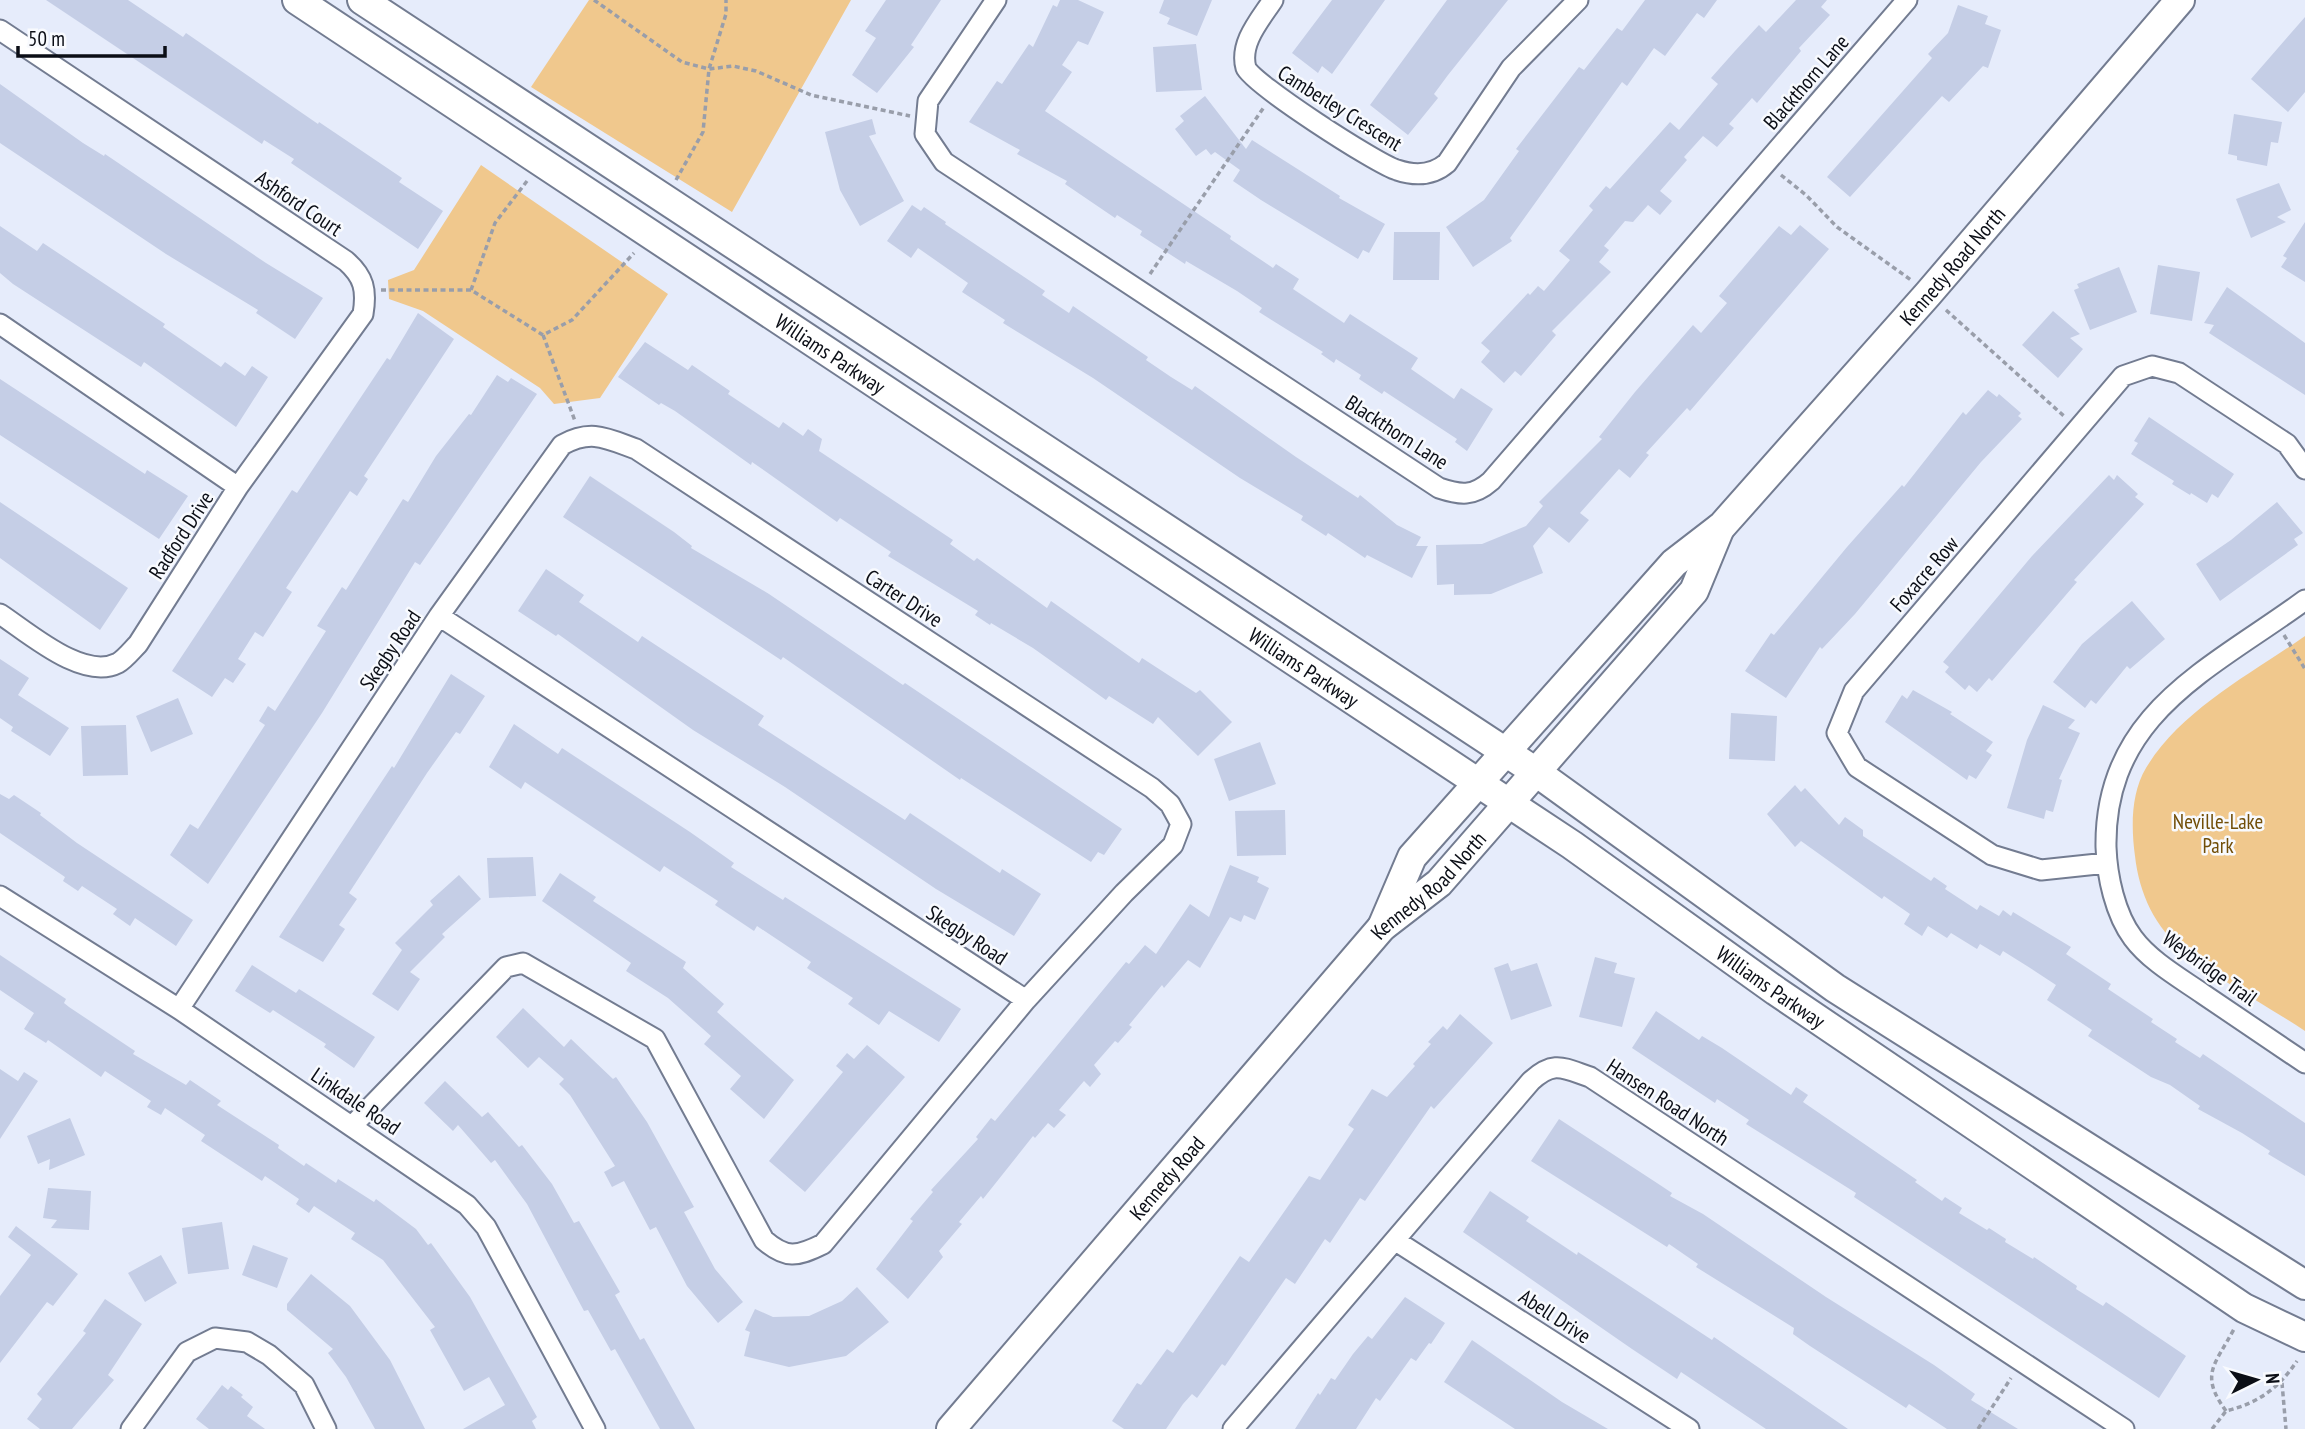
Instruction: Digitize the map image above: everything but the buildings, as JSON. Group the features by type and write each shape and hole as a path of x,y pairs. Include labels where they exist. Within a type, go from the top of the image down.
{"main road":[{"name":"Williams Parkway","path":"297,0 1477,783 1776,991 2301,1349"},
{"name":"Williams Parkway","path":"362,0 1536,772 1835,988 2305,1285"},
{"name":"Kennedy Road North","path":"1382,927 1412,857 1674,563 1722,526 1928,294 2180,0"},
{"name":"Kennedy Road North","path":"1382,927 1439,883 1694,591 1722,526"},
{"name":"Kennedy Road","path":"950,1429 1382,927"}],"street":[{"path":"924,125 928,101 996,0"},
{"name":"Camberley Crescent","path":"1273,0 1245,49 1246,69 1273,94 1395,170 1427,174 1447,163 1511,68 1578,0"},
{"name":"Blackthorn Lane","path":"924,125 925,134 944,162 1439,488 1468,495 1480,491 1491,481 1907,0"},
{"name":"Ashford Court","path":"0,30 346,261 358,272 366,290"},
{"path":"238,486 363,314 366,290"},
{"name":"Radford Drive","path":"0,324 238,486 138,644 119,663 102,667 81,666 0,614"},
{"name":"Foxacre Row","path":"2107,863 2040,870 1992,855 1857,767 1837,733 1854,691 2123,376 2152,366 2179,373 2287,444 2305,469"},
{"path":"439,616 562,445 580,435"},
{"name":"Carter Drive","path":"580,435 602,437 636,449 1152,788 1170,804 1181,824 1173,845 1124,893 1026,1000"},
{"name":"Weybridge Trail","path":"2305,600 2186,683 2161,706 2126,751 2112,786 2106,822 2107,863 2116,902 2133,937 2183,981 2305,1063"},
{"name":"Skegby Road","path":"179,1009 439,616 1026,1000"},
{"name":"Linkdale Road","path":"0,896 179,1009 467,1205 486,1227 595,1429"},
{"path":"352,1125 506,967 523,963 655,1039 764,1240 779,1253 803,1254 823,1244 1026,1000"},
{"name":"Hansen Road North","path":"1233,1429 1531,1081 1545,1068 1560,1067 1590,1077 2124,1429"},
{"name":"Abell Drive","path":"1396,1241 1689,1429"},
{"path":"131,1429 187,1352 215,1338 247,1342 269,1355 304,1385 326,1429"}],"path":[{"path":"594,0 682,62 709,69 733,66 756,71 811,94 911,116 924,125"},
{"path":"675,181 703,132 709,69 726,13 726,0"},
{"path":"1139,290 1273,94"},
{"path":"471,290 495,223 541,162"},
{"path":"1766,163 1807,195 1837,227 1928,294 2078,429"},
{"path":"543,335 572,320 634,253"},
{"path":"366,290 471,290 543,335 580,435"},
{"path":"2276,621 2305,669"},
{"path":"2226,1411 2211,1391 2211,1373 2244,1308"},
{"path":"2212,1429 2226,1411 2252,1405 2282,1383 2301,1349"},
{"path":"1978,1429 2022,1362"},
{"path":"2282,1383 2286,1429"}],"green space":[{"path":"589,0 851,0 732,212 531,87"},
{"path":"481,165 668,294 600,398 554,404 540,388 423,311 389,299 388,280 414,270"},
{"name":"Neville-Lake Park","path":"2305,636 2305,1031 2213,973 2174,943 2150,909 2140,883 2133,822 2137,788 2141,778 2161,747 2178,728 2218,694"}]}
